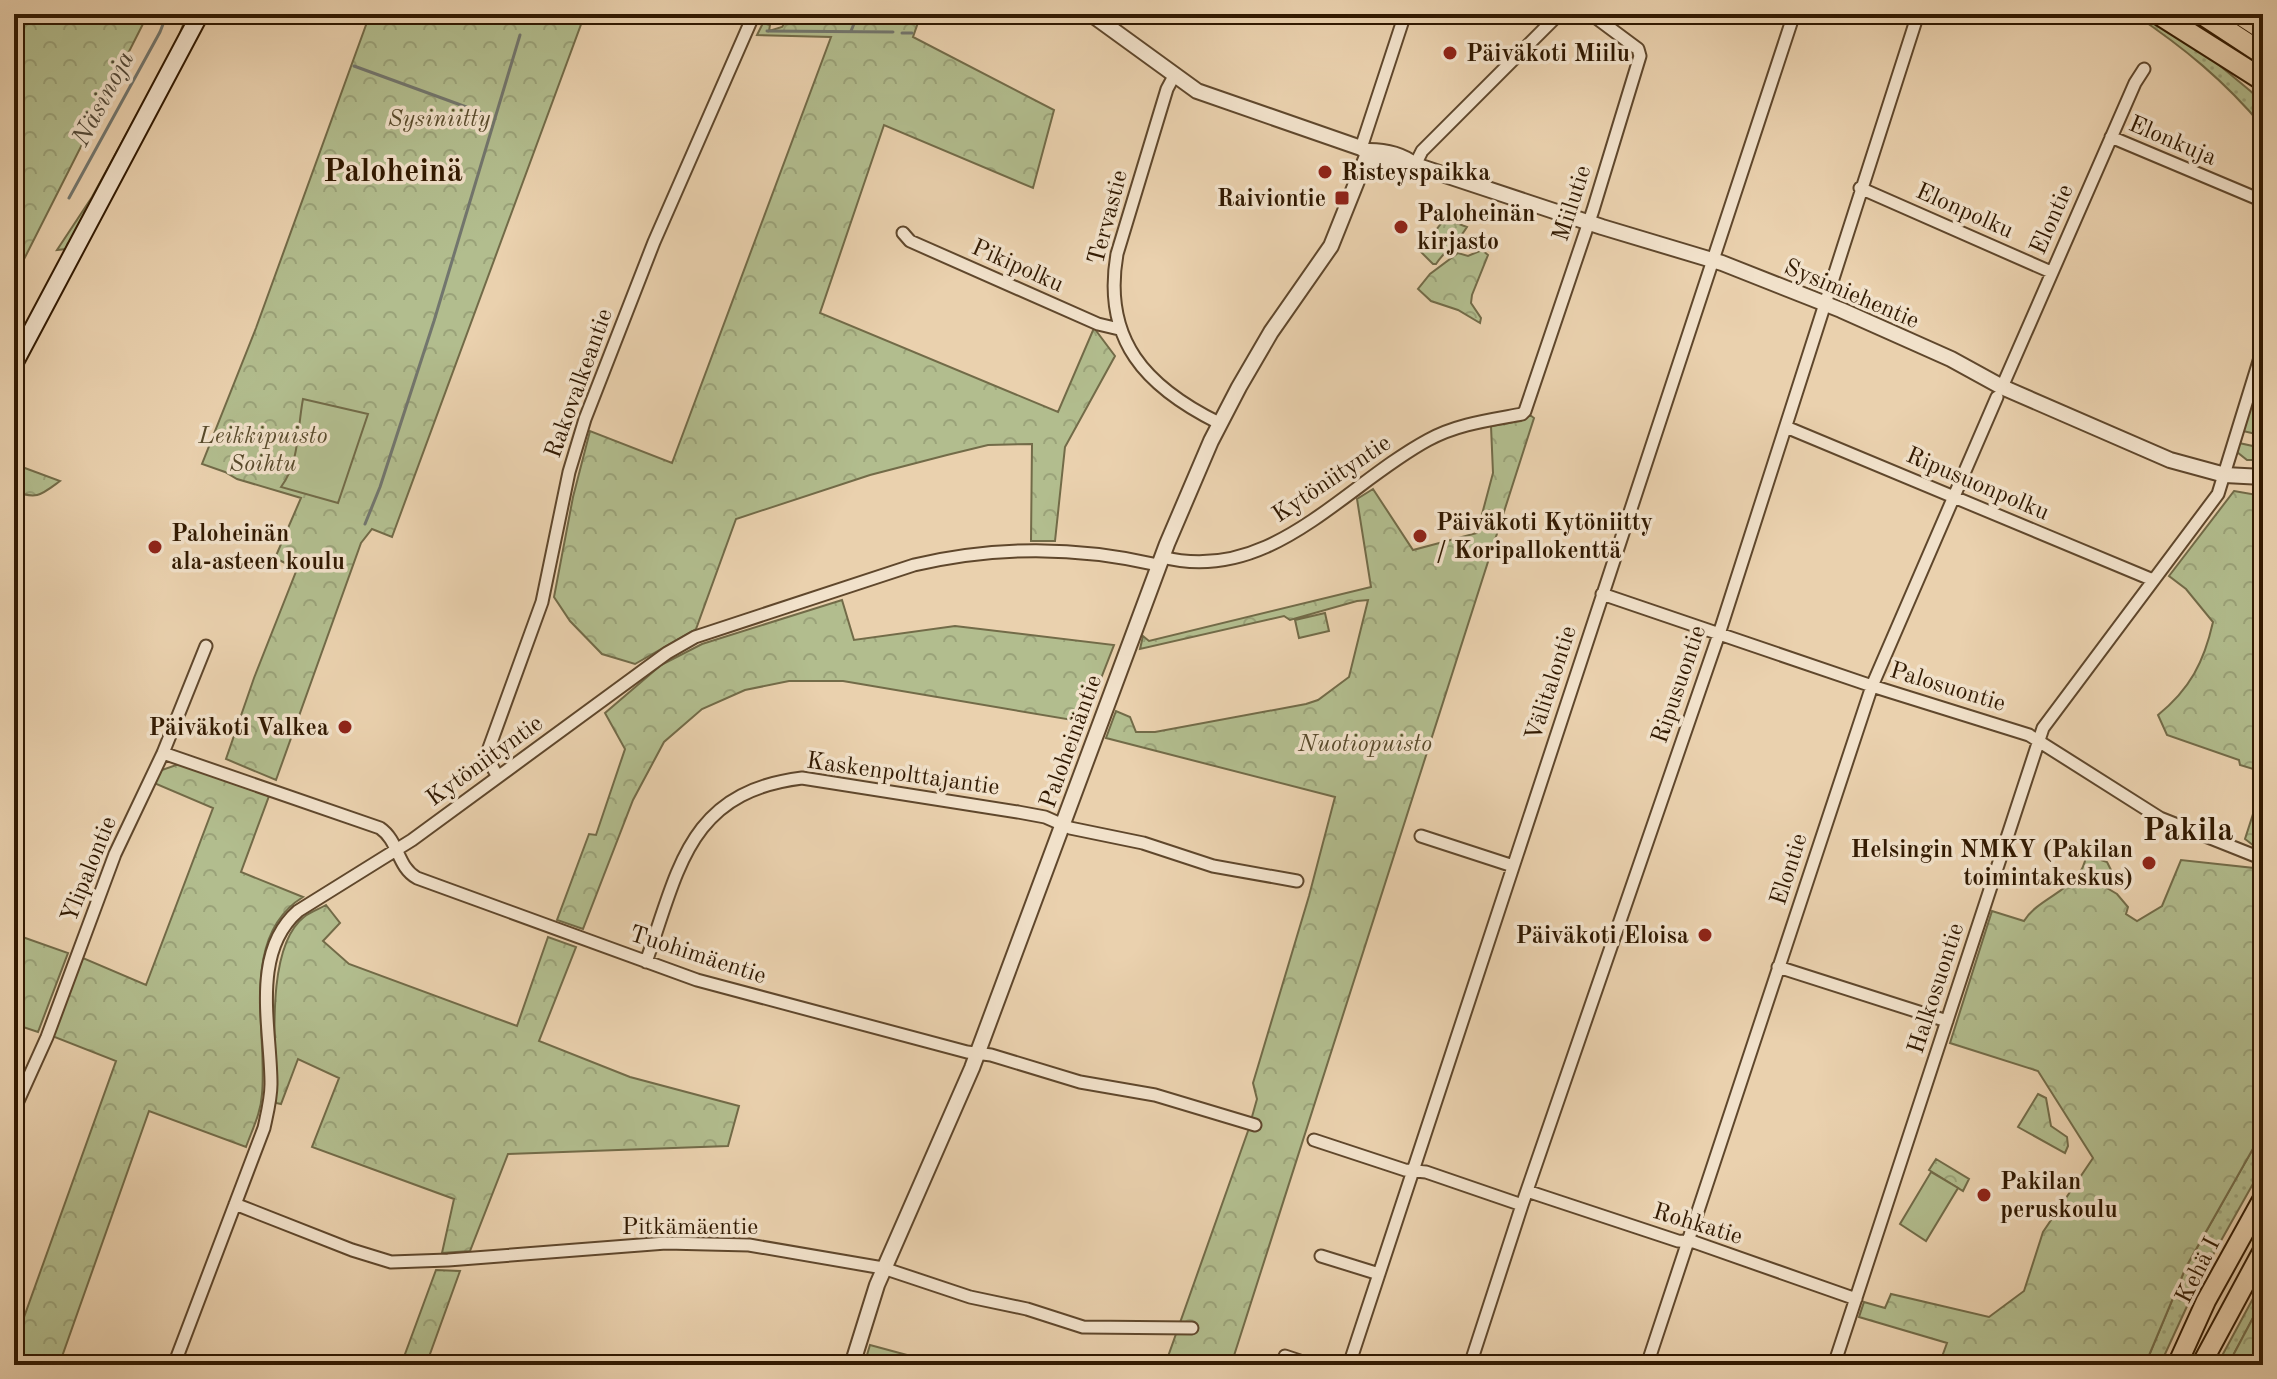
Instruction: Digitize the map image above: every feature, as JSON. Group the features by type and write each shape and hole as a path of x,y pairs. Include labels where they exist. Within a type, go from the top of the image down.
{"highway":[{"path":"2159,14 2263,80"},
{"path":"2202,14 2263,54"},
{"path":"2240,14 2263,29"},
{"path":"2214,49 2263,93"},
{"name":"Kehä I","path":"2177,1365 2206,1301 2263,1198"},
{"name":"Kehä I","path":"2201,1365 2263,1250"}],"main road":[{"path":"14,364 200,14"}],"street":[{"name":"Rakovalkeantie","path":"498,777 489,761 489,748 542,602 575,446 654,242 754,14"},
{"name":"Sysimiehentie","path":"1091,14 1174,76 1206,95 1365,150 1401,157 1415,165 1589,223 1711,259 1951,359 1999,392 2170,460 2225,475 2263,477"},
{"path":"1365,150 1405,14"},
{"path":"1415,165 1422,151 1559,14"},
{"name":"Miilutie","path":"1522,414 1528,407 1589,223 1640,56 1638,49 1591,14"},
{"name":"Välitalontie","path":"1349,1365 1794,14"},
{"name":"Ripusuontie","path":"1470,1365 1719,634 1918,14"},
{"name":"Elontie","path":"1647,1365 1872,686 2051,272 2144,69"},
{"name":"Tervastie","path":"1174,76 1167,89 1117,254 1113,282 1119,329 1152,379 1219,423"},
{"name":"Elonkuja","path":"2111,137 2263,201"},
{"name":"Paloheinäntie","path":"852,1365 883,1268 977,1053 1160,561 1219,423 1260,349 1331,246 1365,150"},
{"name":"Elonpolku","path":"1860,188 2051,272"},
{"name":"Pikipolku","path":"903,233 910,241 1098,324 1119,329"},
{"name":"Halkosuontie","path":"1834,1365 2043,728 2215,498 2225,475 2263,348"},
{"name":"Kytöniityntie","path":"174,1365 264,1128 271,1086 267,987 271,960 277,937 298,911 396,850 681,644 914,565 971,555 1040,550 1199,563 1230,558 1266,547 1314,521 1428,440 1476,422 1522,414"},
{"name":"Ripusuonpolku","path":"1786,427 2153,580"},
{"name":"Palosuontie","path":"1602,594 1872,686 2029,735 2160,818 2263,859"},
{"name":"Ylipalontie","path":"14,1110 47,1037 115,854 163,753 206,646"},
{"name":"Tuohimäentie","path":"163,753 380,828 387,833 406,870 417,878 646,962 748,995 991,1055 1080,1082 1155,1095 1255,1125"},
{"name":"Kaskenpolttajantie","path":"646,962 681,862 704,824 731,801 771,782 802,778 1018,812 1070,828 1143,843 1213,866 1297,881"},
{"path":"1421,836 1513,866"},
{"path":"1778,967 1947,1021"},
{"path":"1314,1140 1426,1172 1522,1205"},
{"name":"Rohkatie","path":"1527,1191 1687,1243 1694,1242 1856,1299"},
{"name":"Pitkämäentie","path":"235,1204 391,1262 666,1243 749,1245 883,1268 970,1297 1027,1309 1083,1327 1192,1328"},
{"path":"1321,1256 1379,1274"},
{"path":"1285,1356 1312,1365"}],"green space":[{"path":"14,14 148,14 14,279"},
{"path":"187,14 195,14 66,249 57,250 92,197 177,41"},
{"name":"Sysiniitty","path":"370,14 555,14 583,19 392,537 372,529 361,543 276,780 226,759 297,569 275,558 301,498 237,479 202,464 256,328"},
{"path":"791,14 921,14 913,37 1054,110 1033,188 884,125 820,313 1058,412 1094,328 1115,356 1065,447 1055,541 1031,541 1032,444 988,445 870,475 736,519 696,629 635,664 602,654 570,621 554,597 573,497 590,431 672,463 831,37 757,35 763,23 770,25 769,31 782,27"},
{"path":"2134,14 2147,14 2189,40 2260,99 2263,102 2263,127 2203,66"},
{"path":"1443,221 1467,227 1433,264 1420,251"},
{"path":"1482,250 1488,255 1471,303 1481,318 1480,323 1458,310 1431,301 1418,289 1430,274 1458,253 1468,256"},
{"path":"2263,366 2263,460 2247,460 2237,452 2239,443 2253,446 2256,434 2243,431"},
{"path":"303,399 368,414 338,503 281,487 295,456"},
{"name":"Nuotiopuisto","path":"1530,415 1534,418 1231,1365 1165,1365 1248,1131 1257,1099 1253,1083 1335,797 1106,738 1116,711 1130,717 1136,732 1155,732 1318,700 1349,677 1368,600 1290,620 1284,616 1140,649 1143,636 1149,641 1371,587 1357,499 1373,489 1413,550 1477,533 1493,473 1491,426 1521,421"},
{"path":"14,464 60,481 38,495 14,491"},
{"path":"2234,491 2263,496 2263,772 2240,765 2239,760 2167,735 2158,715 2179,695 2194,674 2213,622 2186,589 2169,576"},
{"path":"842,600 854,640 955,626 1114,645 1084,722 843,681 789,681 745,690 702,709 664,742 633,800 583,929 557,920 589,834 596,835 625,749 605,713 661,665 702,644"},
{"path":"1325,613 1329,631 1299,638 1295,620"},
{"path":"179,764 269,796 241,872 303,897 283,914 270,936 263,961 260,1015 263,1069 258,1115 246,1147 149,1111 59,1365 14,1365 14,1345 116,1061 52,1036 83,958 146,985 213,808 154,783 159,771"},
{"path":"2263,783 2263,830 2258,849 2245,839"},
{"path":"2086,855 2107,862 2111,870 2107,888 2128,907 2126,914 2137,921 2162,906 2181,860 2263,869 2263,923 2258,938 2263,940 2263,1131 2186,1267 2145,1365 1939,1365 1947,1343 1859,1317 1864,1302 1885,1308 1891,1294 1989,1317 2024,1291 2043,1232 2093,1158 2038,1071 1950,1043 1992,911 2024,921 2040,904 2077,876"},
{"path":"326,905 340,923 323,941 349,964 517,1026 548,937 576,947 539,1041 630,1077 739,1106 728,1146 508,1154 470,1251 442,1253 454,1199 312,1147 339,1078 298,1059 281,1104 276,1103 275,1004 283,953 291,932 304,917"},
{"path":"14,934 68,953 38,1032 14,1024"},
{"path":"2038,1094 2046,1098 2051,1126 2067,1137 2065,1153 2018,1127"},
{"path":"2263,1131 2263,1166 2200,1278 2160,1365 2145,1365 2186,1267"},
{"path":"1936,1159 1969,1179 1963,1191 1929,1170"},
{"path":"1931,1172 1958,1188 1926,1241 1900,1224"},
{"path":"436,1270 460,1271 426,1365 401,1365"},
{"path":"2263,1280 2263,1299 2228,1365 2217,1365"},
{"path":"2263,1299 2263,1365 2228,1365"},
{"path":"870,1345 944,1365 864,1365"}],"waterway":[{"name":"Näsinoja","path":"69,198 167,14"},
{"path":"851,31 858,14"},
{"path":"767,31 893,32"},
{"path":"902,33 912,33"},
{"path":"365,524 434,321 520,35"},
{"path":"354,66 480,112"}],"place":[{"name":"Päiväkoti Miilu","path":"1450,53"},
{"name":"Risteyspaikka","path":"1325,172"},
{"name":"Raiviontie","path":"1342,198"},
{"name":"Paloheinän kirjasto","path":"1401,227"},
{"name":"Päiväkoti Kytöniitty / Koripallokenttä","path":"1420,536"},
{"name":"Paloheinän ala-asteen koulu","path":"155,547"},
{"name":"Päiväkoti Valkea","path":"345,727"},
{"name":"Helsingin NMKY (Pakilan toimintakeskus)","path":"2149,863"},
{"name":"Päiväkoti Eloisa","path":"1705,935"},
{"name":"Pakilan peruskoulu","path":"1984,1195"}],"district":[{"name":"Paloheinä","path":"393,170"},
{"name":"Pakila","path":"2188,829"}],"park label":[{"name":"Leikkipuisto Soihtu","path":"263,449"}]}
